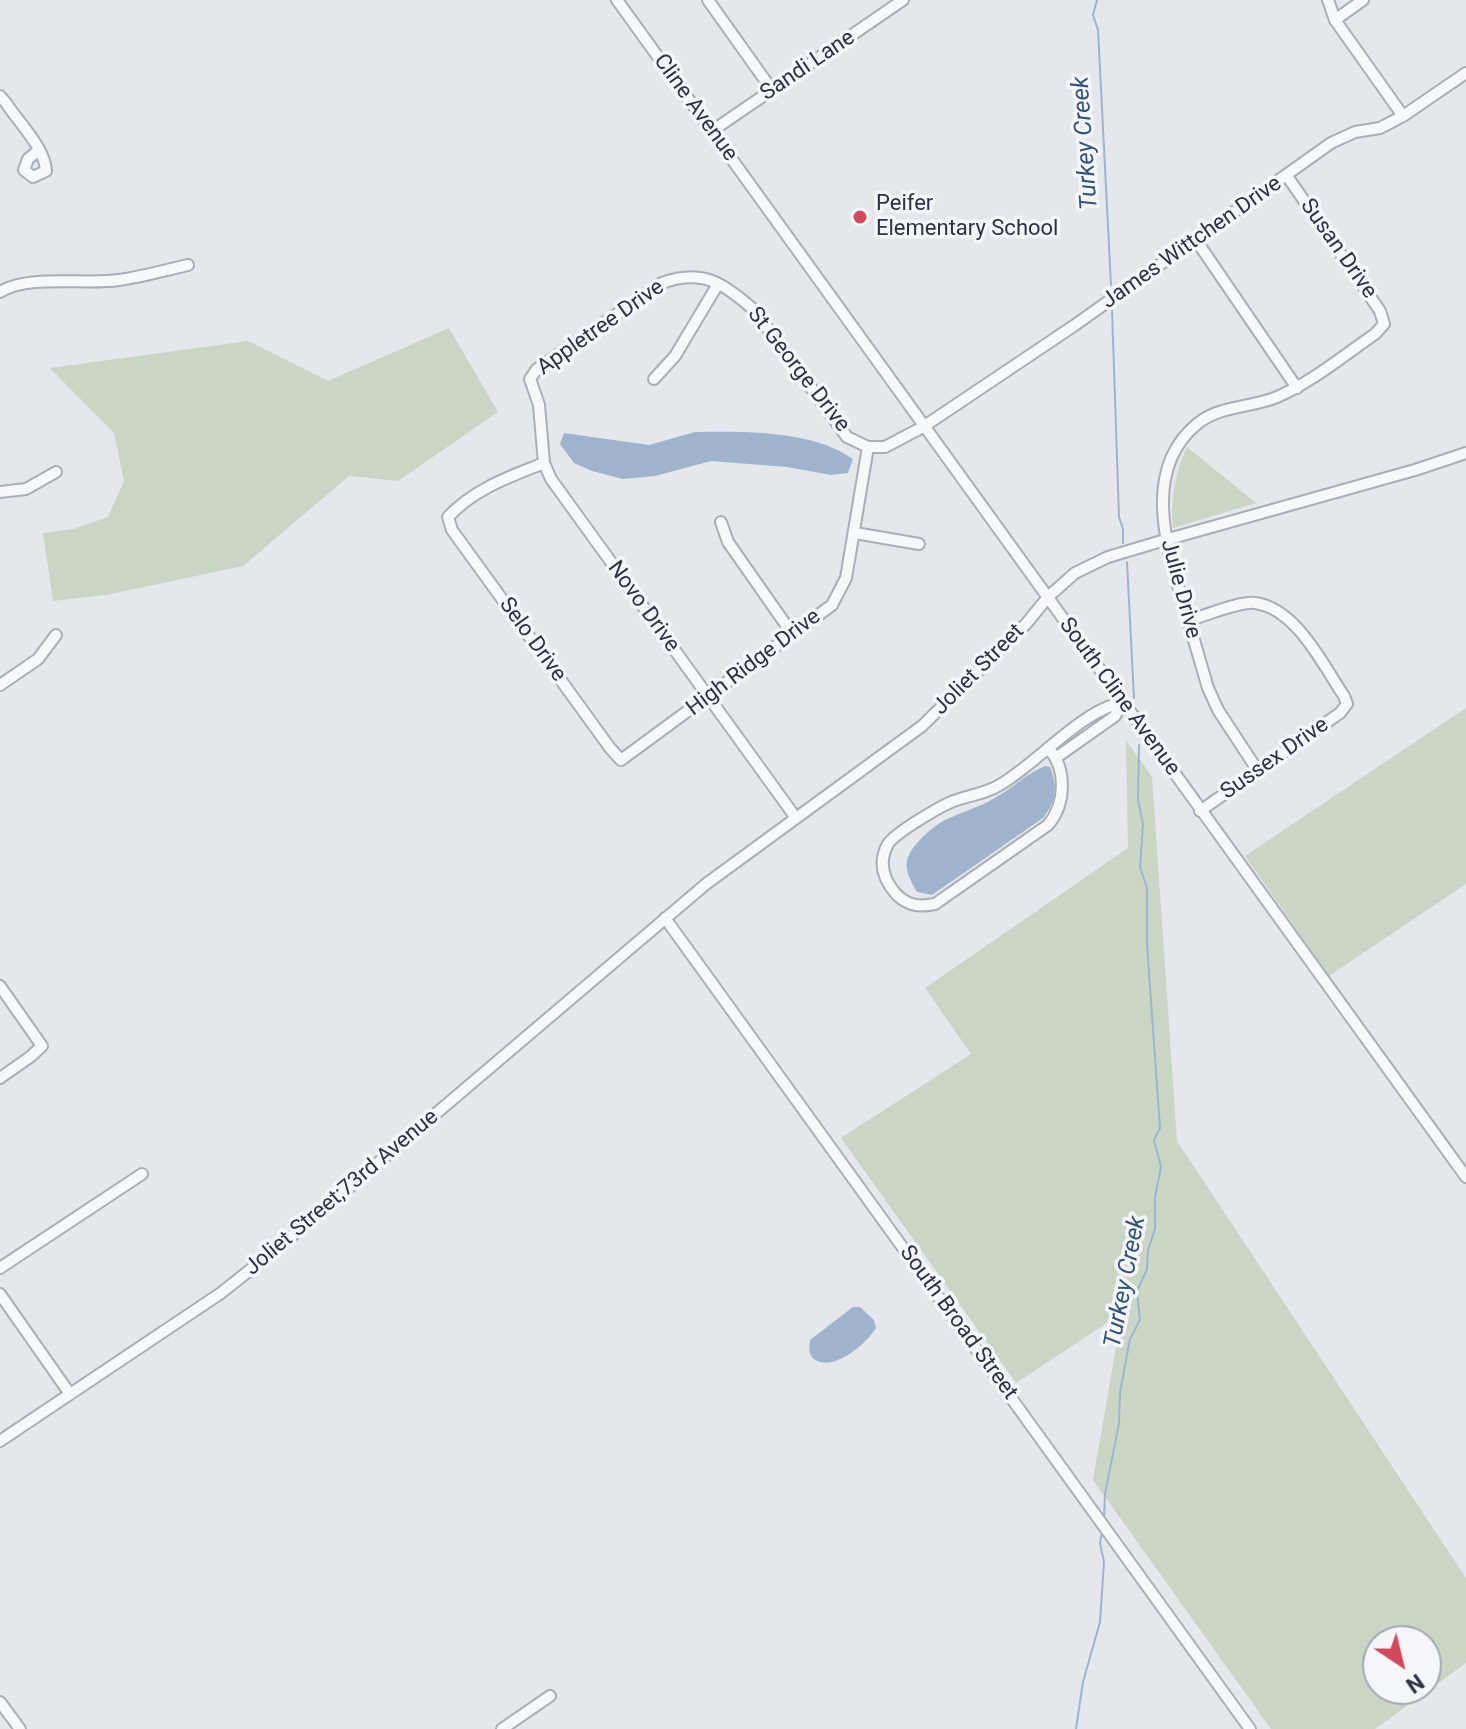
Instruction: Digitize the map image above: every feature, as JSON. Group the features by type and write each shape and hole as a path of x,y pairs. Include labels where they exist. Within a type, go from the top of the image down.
{"street":[{"name":"Cline Avenue","path":"617,0 773,216"},
{"path":"708,0 772,90"},
{"name":"Sandi Lane","path":"712,131 903,0"},
{"path":"1328,0 1335,20 1403,116"},
{"path":"1335,20 1363,0"},
{"name":"James Wittchen Drive","path":"923,427 1196,240 1331,143 1355,132 1380,128 1466,73"},
{"path":"0,96 39,150"},
{"name":"Susan Drive","path":"1287,176 1380,311 1384,324"},
{"name":"South Cline Avenue","path":"773,216 1466,1177"},
{"path":"1196,240 1297,388"},
{"path":"0,292 9,287 40,283 118,281 188,265"},
{"name":"Appletree Drive","path":"530,379 537,369 662,283 680,276 698,276 718,284"},
{"path":"654,379 675,356 718,284"},
{"name":"St George Drive","path":"718,284 738,295 755,311 847,437 868,447 885,447 923,427"},
{"name":"Julie Drive","path":"1258,771 1218,710 1208,688 1165,540 1162,502 1166,476 1176,448 1197,424 1220,411 1274,398 1297,388 1375,334 1384,324"},
{"name":"Novo Drive","path":"530,379 539,405 544,463 563,496 796,818"},
{"name":"High Ridge Drive","path":"621,760 832,605 846,578 868,447"},
{"name":"Joliet Street","path":"665,918 706,884 922,726 1075,573 1165,540 1402,474 1466,453"},
{"name":"Selo Drive","path":"544,463 474,495 448,517 452,530 621,760"},
{"path":"0,492 26,489 56,472"},
{"path":"721,522 728,542 793,635"},
{"path":"855,533 919,544"},
{"name":"Sussex Drive","path":"1189,620 1253,602 1272,608 1288,617 1347,704 1340,713 1200,811"},
{"path":"0,685 38,659 56,635"},
{"path":"1048,748 1057,757 1062,791 1060,806 1048,825 935,904 920,907 905,903 893,891 882,871 882,858 890,841 948,803 996,787 1048,748 1108,705 1122,703"},
{"path":"1057,757 1115,716 1122,703"},
{"name":"Joliet Street;73rd Avenue","path":"0,1441 221,1293 665,918"},
{"name":"South Broad Street","path":"665,918 1250,1729"},
{"path":"0,986 42,1046 0,1078"},
{"path":"0,1268 142,1174"},
{"path":"0,1294 70,1394"},
{"path":"502,1729 550,1696"},
{"path":"0,1702 20,1729"}],"green space":[{"path":"449,328 498,412 398,481 349,476 243,566 106,595 53,601 43,533 73,529 108,517 124,481 114,433 50,368 248,341 328,381"},
{"path":"1187,447 1256,503 1173,528 1174,486"},
{"path":"1466,708 1466,884 1329,976 1245,856"},
{"path":"1126,740 1152,777 1177,1141 1466,1578 1466,1663 1442,1680 1442,1625 1362,1625 1362,1705 1408,1705 1375,1729 1271,1729 1093,1480 1122,1313 1016,1383 841,1138 971,1054 925,988 1128,848"}],"water":[{"path":"695,432 756,432 798,437 837,449 853,459 848,473 831,475 787,467 711,461 655,476 623,479 574,463 560,444 564,433 649,445"},
{"path":"1045,766 1050,767 1055,788 1051,806 1043,818 932,895 917,892 908,872 907,861 928,832 947,819 998,796"},
{"path":"853,1307 860,1307 874,1320 876,1328 857,1349 839,1360 822,1362 814,1359 810,1353 810,1340"}],"waterway":[{"name":"Turkey Creek","path":"1097,0 1093,15 1098,30 1111,285"},
{"name":"Turkey Creek","path":"1112,309 1119,517 1123,543"},
{"name":"Turkey Creek","path":"1127,562 1134,698"},
{"name":"Turkey Creek","path":"1104,1518 1105,1494 1119,1423 1120,1392 1130,1339 1140,1320 1137,1291 1147,1269 1148,1250 1155,1229 1155,1197 1161,1167 1154,1140 1160,1128 1147,944 1147,888 1140,867 1143,824 1138,800 1139,745"},
{"name":"Turkey Creek","path":"1076,1729 1083,1682 1100,1622 1104,1562 1100,1543 1102,1533"}],"place":[{"name":"Peifer Elementary School","path":"860,217"}]}
